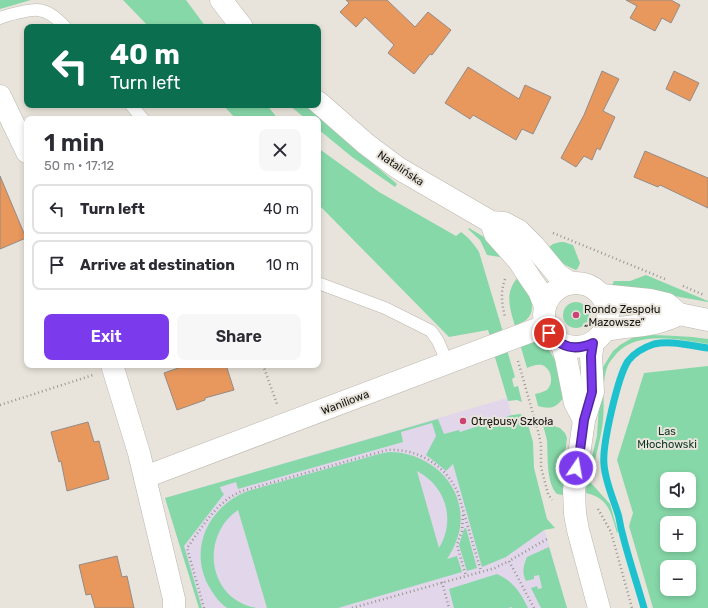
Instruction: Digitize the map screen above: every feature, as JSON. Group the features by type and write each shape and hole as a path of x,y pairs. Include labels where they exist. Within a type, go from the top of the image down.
{"street":[{"path":"221,0 240,24"},
{"path":"0,96 24,146"},
{"name":"Natalińska","path":"321,105 366,144 398,168 491,222 504,223 518,231 534,246 558,275 570,283"},
{"path":"491,222 495,234 521,264 539,292 552,336 562,344 578,348 586,346 599,336 669,320 679,314"},
{"path":"545,316 548,298 562,286 570,283 584,284 595,289 602,295 606,302 608,311 608,320 599,336 591,356 592,392 584,420 575,481 575,514 580,541 599,608"},
{"path":"602,295 650,300 667,304 679,314 708,320"},
{"name":"Waniliowa","path":"145,477 511,338 545,316"},
{"path":"562,344 575,403 584,420"},
{"path":"105,369 145,477 174,599 174,608"}],"lane":[{"path":"0,18 7,15 38,10 57,18 62,24"},
{"path":"134,108 140,116"},
{"path":"321,284 385,308 431,331 438,341 448,362"}],"path":[{"path":"549,231 668,280"},
{"path":"507,275 502,290 502,301 511,338 540,438 541,468 548,494 554,503"},
{"path":"681,286 708,296"},
{"path":"264,368 278,407"},
{"path":"0,405 105,369"},
{"path":"204,608 187,548 214,511 224,501 234,494 242,491 381,452 396,450 414,453 436,465 447,475 454,486 464,513 481,571"},
{"path":"464,513 462,531 457,545 466,576"},
{"path":"606,522 632,608"},
{"path":"352,608 494,568 547,539"},
{"path":"509,561 534,608"},
{"path":"442,582 449,608"}],"shaded area":[{"path":"507,398 567,608 199,608 165,498"}],"green space":[{"path":"0,0 31,0 0,9"},
{"path":"123,0 186,0 204,24 146,24"},
{"path":"226,108 269,108 276,116 233,116"},
{"path":"293,108 308,108 317,116 302,116"},
{"path":"321,119 397,184 395,187 352,157 321,131"},
{"path":"321,150 379,192 456,236 461,232 469,239 479,252 503,332 490,336 488,330 449,337 321,207"},
{"path":"469,228 484,237 504,255 500,257 487,255 480,240 468,229"},
{"path":"560,242 573,245 580,263 576,270 567,266 546,249 553,244"},
{"path":"520,275 528,291 532,304 532,310 526,320 515,326 509,299 512,287"},
{"path":"646,275 708,302 612,285 614,281 630,281"},
{"path":"576,302 585,306 589,315 585,324 576,328 567,324 563,315 567,306"},
{"path":"645,335 708,339 708,344 660,338 637,341 626,346 617,353 608,365 604,385 604,413 602,428 591,483 610,504 618,532 617,533 608,507 594,495 586,493 587,478 597,436 601,373 613,351 632,338"},
{"path":"535,341 549,350 559,373 563,398 558,404 552,407 546,408 538,406 535,394 547,390 551,384 550,373 542,365 527,368 520,344"},
{"path":"507,350 515,377 512,379 514,387 518,386 522,402 517,400 508,401 494,354"},
{"name":"Las Młochowski","path":"708,366 708,608 653,608 629,526 633,513 617,460 644,373"},
{"path":"520,414 526,417 533,442 534,468 547,519 555,528 544,530 506,557 482,567 453,464 446,471 426,455 436,436 432,423 401,432 403,442 238,489 236,482 220,487 224,494 184,546 202,608 199,608 165,498 438,419 444,434 459,430 460,432 512,415"},
{"path":"542,422 560,428 565,433 567,438 563,470 563,495 557,494 551,483 548,469 547,441"},
{"path":"389,452 418,458 431,465 442,474 451,485 457,498 460,512 460,528 455,544 447,559 457,556 462,572 338,608 267,608 238,510 226,522 218,536 214,551 214,566 219,581 228,593 241,603 257,608 227,608 221,603 212,592 206,581 202,567 201,553 207,527 214,516 224,506 235,497 248,491","holes":["417,471 427,477 435,485 441,495 447,515 447,526 439,548"]},
{"path":"466,528 477,568 467,571 459,545 464,529"},
{"path":"549,547 567,608 541,608 531,588 537,586 538,589 542,588 539,575 534,576 534,579 526,581 524,575 527,557"},
{"path":"497,574 508,580 516,588 528,608 454,608 449,589"}],"building":[{"path":"346,0 387,0 415,27 428,12 451,30 432,55 430,54 414,74 388,53 394,45 365,17 356,27 340,12 349,3"},
{"path":"626,0 671,0 680,5 671,23 662,18 655,31 630,18 637,6"},
{"path":"468,67 519,99 525,85 551,97 533,134 522,129 516,140 473,115 470,119 445,103"},
{"path":"602,71 619,79 603,111 615,117 600,150 597,148 592,160 584,156 576,167 561,158 584,115"},
{"path":"674,71 699,83 690,101 666,89"},
{"path":"645,151 708,178 708,208 660,185 658,187 634,177"},
{"path":"0,176 24,233 24,239 0,249"},
{"path":"178,368 227,368 234,390 205,398 205,400 177,410 164,373"},
{"path":"88,422 94,442 99,441 109,479 67,491 61,461 59,462 51,432"},
{"path":"117,556 122,577 127,576 134,608 95,608 91,594 86,595 79,565"}],"waterway":[{"path":"644,608 621,530 619,516 608,483 604,464 608,427 615,395 628,361 633,355 647,347 654,344 667,343 708,348"}],"place":[{"name":"Rondo Zespołu „Mazowsze”","path":"576,315"},
{"name":"Otrębusy Szkoła","path":"463,421"}],"route":[{"path":"549,333 555,340 569,347 578,348 593,343 591,356 592,392 584,420 576,468"}]}
